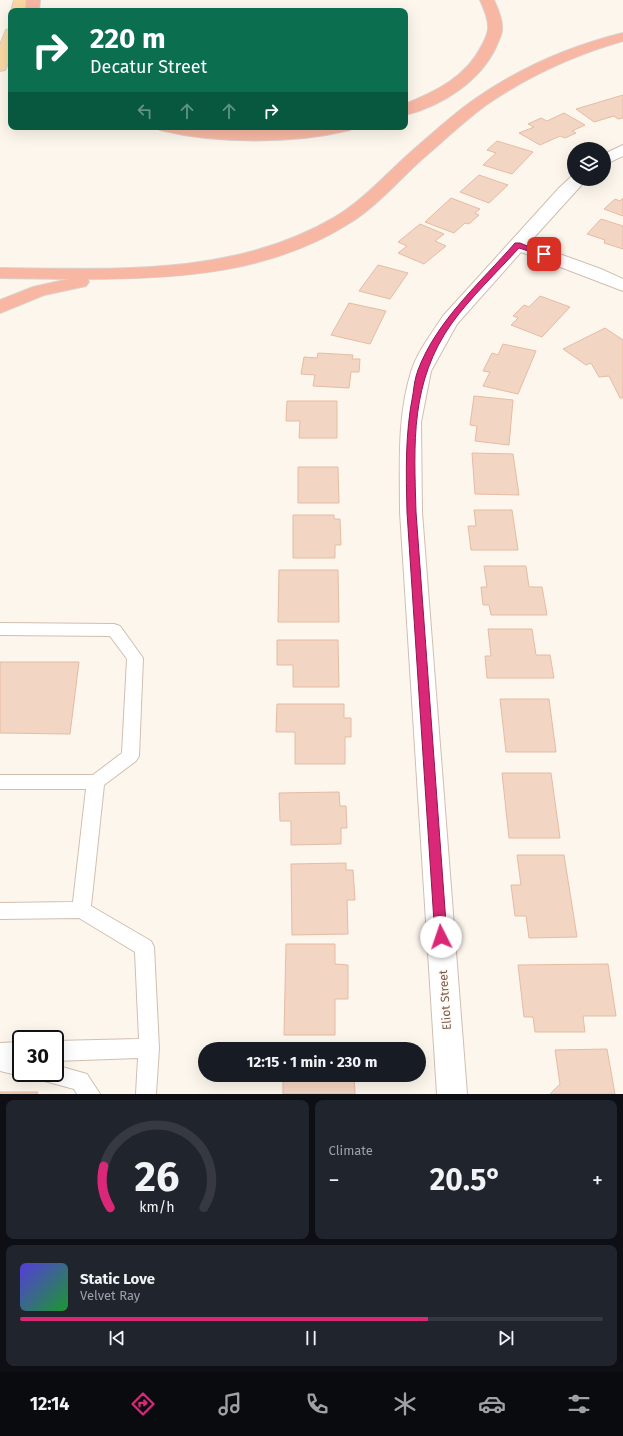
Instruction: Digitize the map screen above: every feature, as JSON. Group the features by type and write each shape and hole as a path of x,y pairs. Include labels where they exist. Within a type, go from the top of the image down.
{"highway":[{"path":"408,109 440,94 464,78 476,68 487,53 495,31 493,15 487,0"},
{"path":"0,273 140,273 190,270 227,265 261,258 304,241 337,224 356,210 449,128 481,102 507,85 558,59 623,37"},
{"path":"192,130 234,135 267,135 298,134 324,130"},
{"path":"0,307 39,291 140,273"}],"main road":[{"path":"0,67 8,42"}],"street":[{"path":"611,156 623,150"},
{"name":"Eliot Street","path":"452,1094 411,512 411,422 421,371 438,338 450,320 571,186"},
{"path":"518,245 595,273 623,286"}],"lane":[{"path":"0,629 114,630 135,658 130,756 96,782 0,782"},
{"path":"81,910 96,782"},
{"path":"0,911 81,910 144,947 149,1048 146,1094"},
{"path":"64,1051 149,1048"},
{"path":"0,1052 12,1052"},
{"path":"0,1061 12,1064"},
{"path":"64,1077 80,1081 90,1094"}],"building":[{"path":"623,95 623,118 618,119 614,116 594,122 576,109"},
{"path":"564,113 585,125 572,131 576,133 565,138 560,136 540,145 519,133 534,127 528,124 541,118 547,121"},
{"path":"497,141 533,152 512,174 483,165 496,153 487,150"},
{"path":"479,175 508,185 489,203 460,192"},
{"path":"451,198 480,209 475,213 479,215 469,224 465,223 454,233 425,222"},
{"path":"623,198 623,216 604,209 615,199 620,201"},
{"path":"601,219 623,226 623,249 604,243 605,240 587,234"},
{"path":"420,224 444,234 435,241 446,246 424,264 398,253 407,246 398,242"},
{"path":"378,265 408,273 390,299 359,291"},
{"path":"540,296 570,307 542,337 511,325 518,318 513,316 524,305 529,307"},
{"path":"349,303 386,311 370,344 331,335"},
{"path":"605,328 623,340 623,398 620,398 609,376 599,377 591,363 586,365 563,349"},
{"path":"503,344 536,351 518,394 483,386 490,372 483,371 492,353 498,355"},
{"path":"318,353 353,355 352,359 360,359 359,372 351,372 349,388 313,386 315,375 301,374 304,357 317,358"},
{"path":"474,396 513,400 509,445 475,441 477,426 470,425"},
{"path":"287,401 337,401 337,438 299,438 300,421 286,421"},
{"path":"472,453 513,454 519,495 475,494"},
{"path":"298,467 338,467 339,503 298,503"},
{"path":"474,510 512,510 518,550 471,550 468,526 476,526"},
{"path":"293,515 334,515 334,519 340,519 341,545 335,545 335,558 293,558"},
{"path":"484,566 526,566 529,587 542,587 547,615 491,615 489,605 483,605 481,587 487,587"},
{"path":"279,570 338,570 339,622 278,622"},
{"path":"488,629 532,629 536,655 550,655 554,678 487,678 485,656 491,656"},
{"path":"277,640 338,640 339,687 293,687 293,665 277,665"},
{"path":"0,662 79,662 70,734 0,733"},
{"path":"500,699 549,699 556,752 506,752"},
{"path":"277,704 344,704 344,718 351,718 351,737 345,737 345,764 295,764 295,732 276,732"},
{"path":"502,773 551,773 560,838 509,838"},
{"path":"339,792 340,806 346,806 347,828 341,828 341,844 291,845 291,821 280,821 279,793"},
{"path":"517,855 564,855 577,937 529,938 526,916 515,916 511,885 521,885"},
{"path":"346,863 346,870 353,870 355,900 347,900 348,934 292,935 291,864"},
{"path":"286,944 335,944 335,964 348,965 348,999 335,999 335,1035 284,1035"},
{"path":"608,964 616,1016 583,1016 585,1032 535,1032 533,1017 524,1017 518,965"},
{"path":"607,1049 615,1094 550,1094 560,1084 555,1050"},
{"path":"283,1082 354,1082 355,1094 283,1094"},
{"path":"0,1092 38,1092 37,1094 0,1094"}],"route":[{"path":"441,937 411,512 411,422 421,371 438,338 450,320 518,245 544,254"}]}
